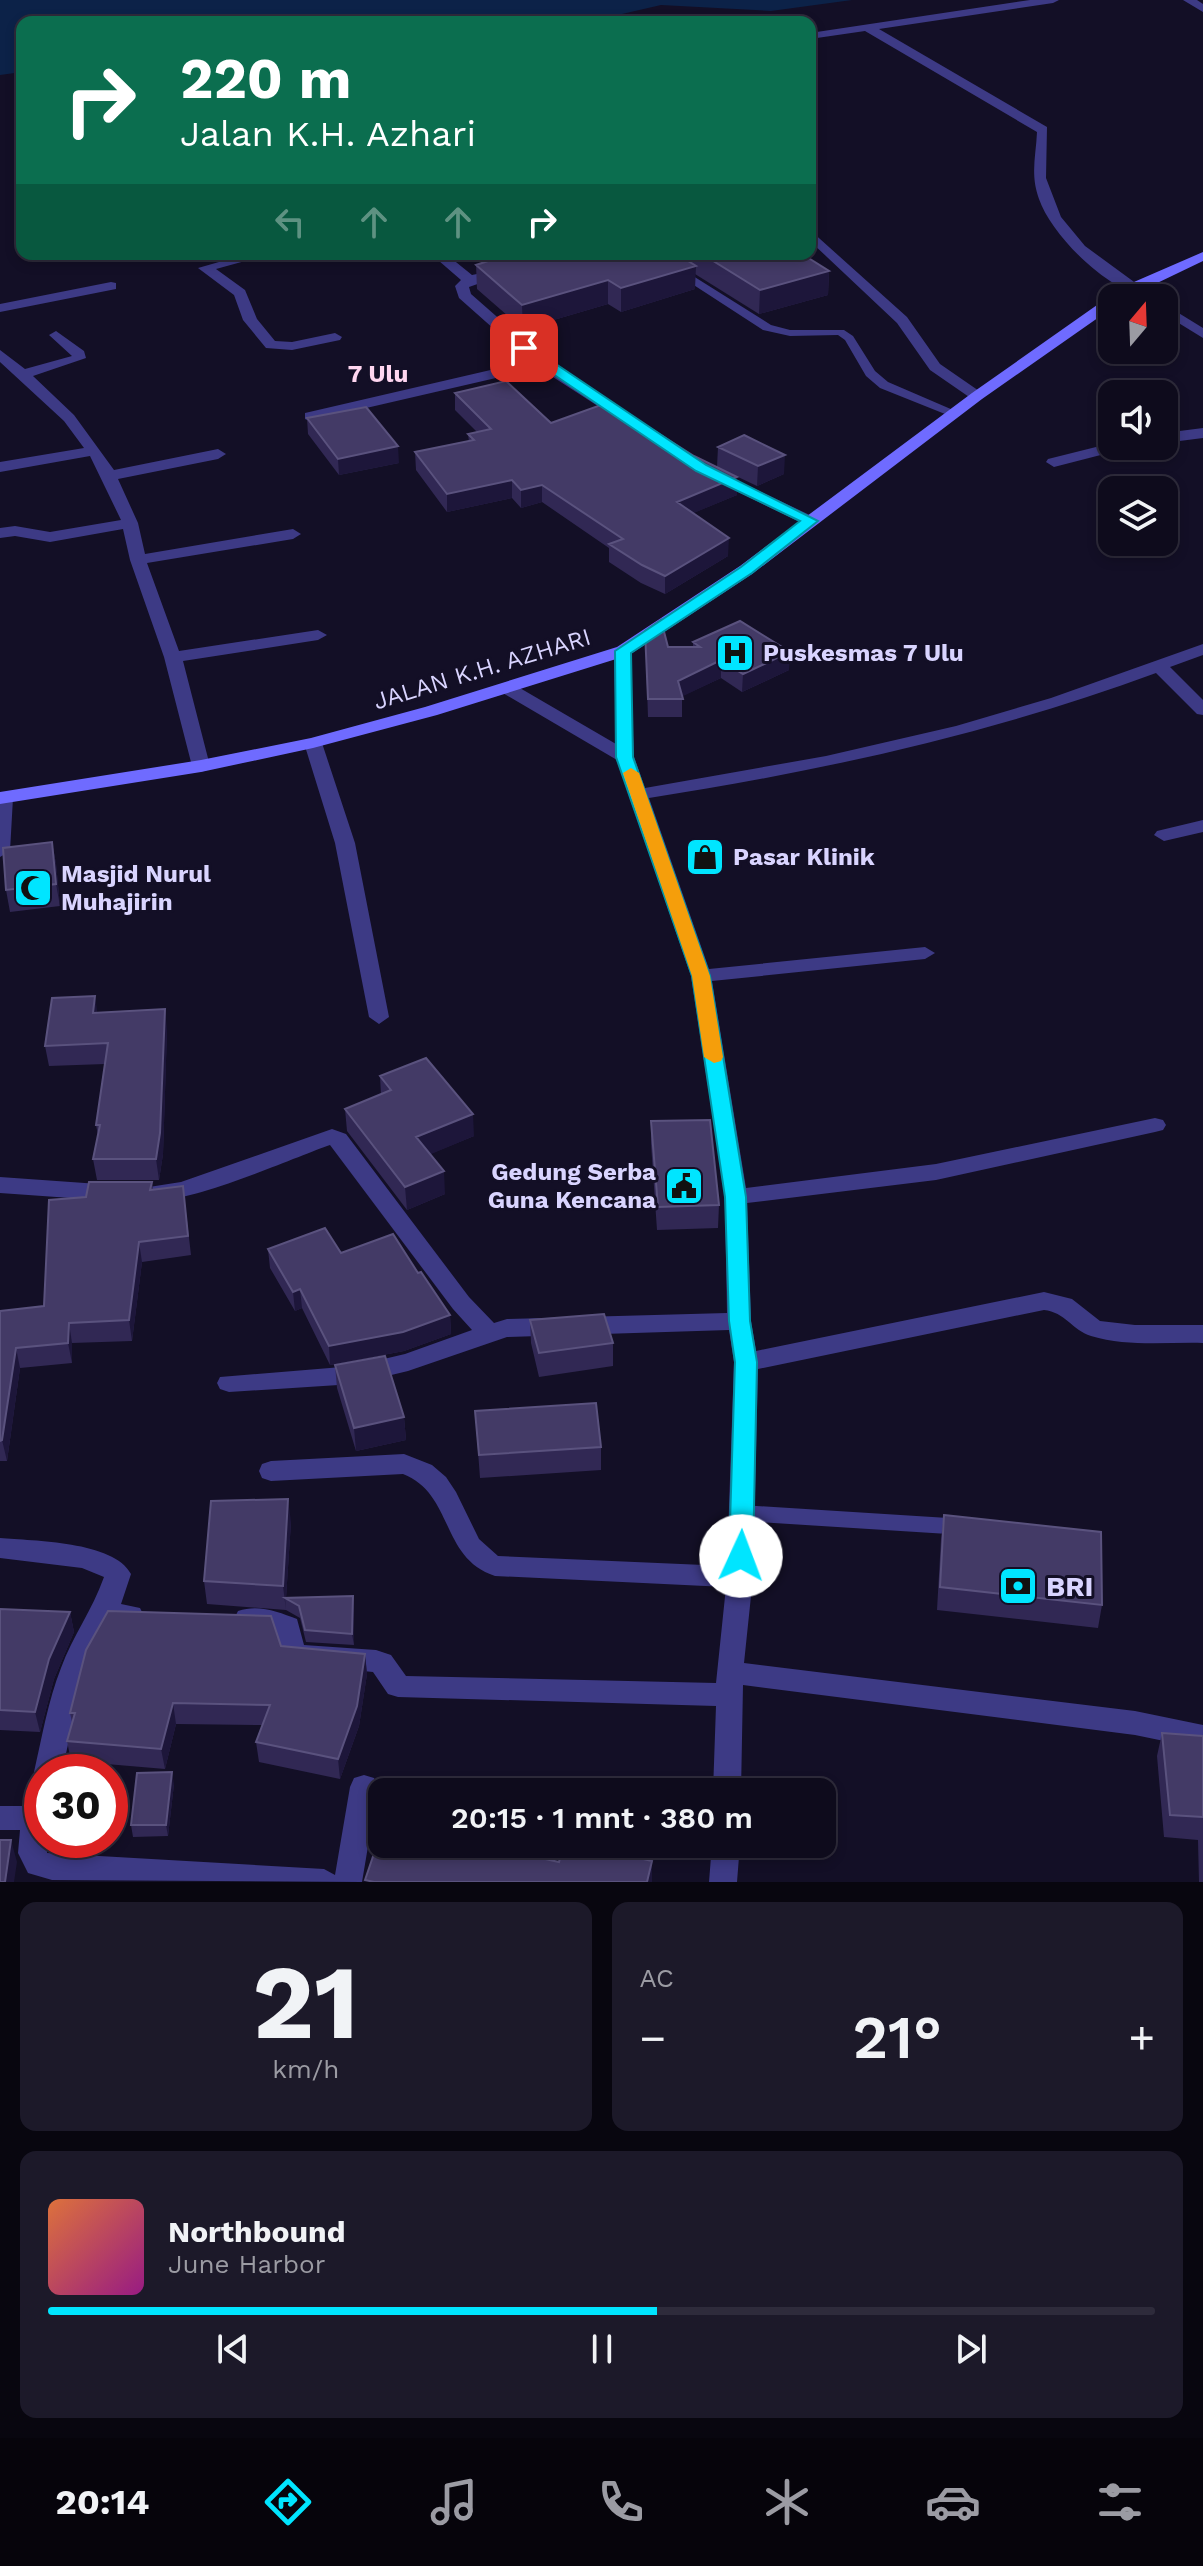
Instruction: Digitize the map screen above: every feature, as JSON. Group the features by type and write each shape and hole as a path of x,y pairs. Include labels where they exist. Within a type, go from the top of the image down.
{"street":[{"path":"816,35 1053,0"},
{"path":"1189,0 1203,9"},
{"path":"868,28 1043,130 1044,136 1038,150 1041,181 1052,214 1064,231 1097,264 1126,284"},
{"path":"816,240 902,320 935,367 977,396"},
{"path":"1141,284 1203,256"},
{"path":"239,260 205,268 240,293 250,320 271,345 292,346 335,337"},
{"path":"445,260 470,280"},
{"path":"510,269 470,280 462,286 464,295 541,363 641,427"},
{"path":"0,308 111,286"},
{"name":"JALAN K.H. AZHARI","path":"2,798 201,766 313,743 507,688 623,651 746,570 977,396 1098,311"},
{"path":"1178,317 1203,334"},
{"path":"21,375 79,358 79,354 56,335"},
{"path":"0,354 69,418 100,459 130,523 138,560 173,657 201,766"},
{"path":"310,416 541,363"},
{"path":"1178,436 1203,433"},
{"path":"0,467 93,451"},
{"path":"1054,462 1098,451"},
{"path":"108,476 218,454"},
{"path":"701,468 810,521"},
{"path":"0,533 13,530 50,537 130,523"},
{"path":"138,560 293,534"},
{"path":"173,657 318,635"},
{"path":"640,794 794,769 909,743 1009,717 1203,649"},
{"path":"623,651 625,757 701,976 736,1197 739,1321 746,1362 740,1577 730,1683 727,1778"},
{"path":"1158,665 1203,710"},
{"path":"507,688 625,757"},
{"path":"313,743 345,843 379,1017"},
{"path":"0,851 2,798"},
{"path":"1164,835 1203,826"},
{"path":"701,976 925,953"},
{"path":"736,1197 936,1172 1155,1125"},
{"path":"0,1185 110,1192 169,1191 204,1182 324,1137 334,1137 461,1303 489,1333"},
{"path":"746,1362 1044,1301 1060,1302 1073,1308 1083,1324 1104,1331 1203,1334"},
{"path":"229,1383 354,1375 408,1362 507,1328 739,1321"},
{"path":"271,1471 404,1464 421,1469 438,1481 473,1551 486,1563 495,1566 740,1577"},
{"path":"0,1548 84,1559 114,1568 118,1574 105,1613 88,1633 72,1669 52,1754"},
{"path":"105,1613 160,1617"},
{"path":"223,1619 282,1622 288,1627 293,1655 376,1661 382,1663 398,1686 405,1687 730,1683 1135,1723 1203,1737"},
{"path":"348,1882 364,1787"},
{"path":"0,1818 24,1811"},
{"path":"35,1858 38,1864 52,1867 324,1882"},
{"path":"723,1882 725,1858"}],"lane":[{"path":"660,260 767,328 790,333 840,332 849,338 870,373 884,385 954,413"},
{"path":"742,1513 992,1529"}],"water":[{"path":"0,0 852,0 771,11 661,5 599,16 16,16 16,73 0,75"}],"building":[{"path":"491,260 686,260 696,266 621,288 608,280 522,305 476,265"},
{"path":"712,260 812,260 829,271 760,290"},
{"path":"506,381 551,423 609,402 694,456 737,477 677,502 729,538 665,576 609,544 623,539 542,485 521,490 512,480 447,494 415,452 474,440 468,434 491,429 455,393"},
{"path":"366,407 398,446 338,459 307,418"},
{"path":"744,435 785,455 758,466 718,447"},
{"path":"661,620 668,647 700,647 693,642 740,621 790,652 743,674 721,660 678,681 683,699 648,699 645,631"},
{"path":"52,842 56,884 6,890 3,848"},
{"path":"95,996 93,1013 165,1009 160,1133 156,1159 93,1159 100,1125 96,1125 108,1043 45,1046 52,998"},
{"path":"426,1058 473,1114 416,1137 444,1171 405,1187 345,1109 391,1090 380,1076"},
{"name":"Gedung Serba Guna Kencana","path":"710,1120 719,1205 658,1207 651,1121"},
{"path":"89,1182 152,1182 150,1190 183,1186 188,1236 139,1242 129,1320 69,1323 68,1343 16,1348 0,1441 0,1311 44,1306 49,1200 86,1197"},
{"path":"325,1228 341,1253 393,1234 450,1315 403,1332 329,1346 300,1289 293,1292 268,1249"},
{"path":"604,1314 613,1343 539,1353 530,1320"},
{"path":"385,1356 404,1417 354,1428 335,1365"},
{"path":"596,1403 601,1447 479,1455 475,1411"},
{"path":"288,1499 283,1586 204,1581 211,1501"},
{"path":"944,1515 1101,1532 1102,1605 940,1587"},
{"path":"353,1596 352,1634 305,1630 299,1606 285,1598"},
{"path":"0,1609 70,1612 49,1659 35,1712 0,1710"},
{"path":"108,1611 271,1616 281,1646 365,1654 357,1706 338,1759 256,1742 270,1705 173,1703 161,1749 67,1741 75,1713 70,1713 86,1650"},
{"path":"1162,1733 1203,1736 1203,1817 1170,1815"},
{"path":"172,1772 166,1825 131,1825 137,1773"},
{"path":"0,1840 11,1840 5,1882 0,1882"},
{"path":"372,1858 541,1858 559,1862 560,1858 639,1858 652,1861 647,1882 365,1880"}],"slow traffic":[{"path":"631,773 701,976 714,1057"}],"place":[{"name":"Puskesmas 7 Ulu","path":"735,653"},
{"name":"Pasar Klinik","path":"705,857"},
{"name":"Masjid Nurul Muhajirin","path":"33,888"},
{"name":"Gedung Serba Guna Kencana","path":"684,1186"},
{"name":"BRI","path":"1018,1586"}],"district":[{"name":"7 Ulu","path":"378,374"}],"route":[{"path":"524,348 541,363 701,468 810,521 746,570 623,651 625,757 701,976 736,1197 739,1321 746,1362 741,1556"}]}
